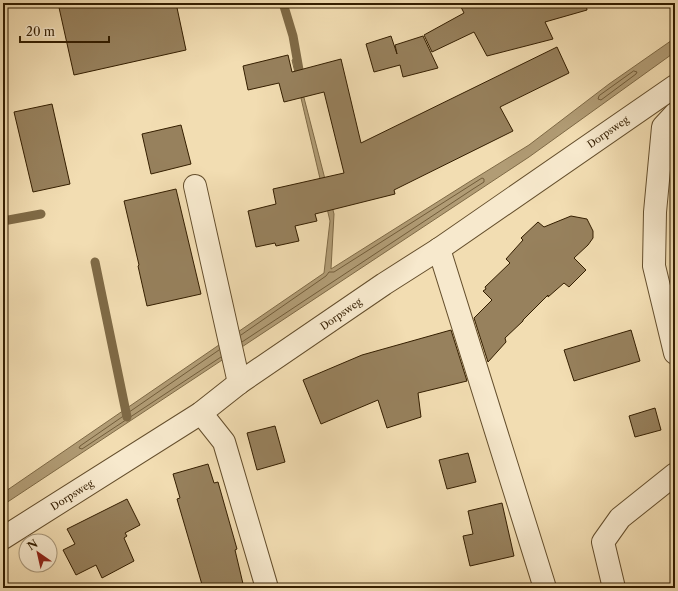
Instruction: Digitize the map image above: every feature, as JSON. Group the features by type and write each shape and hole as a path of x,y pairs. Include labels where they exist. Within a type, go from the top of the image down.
{"street":[{"name":"Dorpsweg","path":"3,538 201,413 239,383 384,284 439,249 675,86"},
{"path":"675,114 663,127 655,212 654,266 675,353"},
{"path":"195,186 239,383"},
{"path":"439,249 545,588"},
{"path":"201,413 224,442 267,588"},
{"path":"614,588 603,542 620,518 675,474"}],"water":[{"path":"675,38 675,52 529,157 3,505 3,493 324,273 330,221 292,60 294,59 334,214 331,269 529,145 609,84"}],"building":[{"path":"58,3 176,3 186,50 74,75"},
{"path":"459,3 586,3 587,10 545,22 553,39 487,56 474,32 432,52 424,35 464,13"},
{"path":"391,36 397,54 395,45 423,36 438,68 403,77 400,65 374,72 366,44"},
{"path":"557,47 569,73 500,107 513,131 394,190 395,194 315,214 317,221 295,226 299,241 276,246 275,243 256,247 248,211 276,204 273,189 344,173 324,92 284,102 279,83 248,90 243,66 288,55 292,72 341,59 361,143"},
{"path":"52,104 70,184 33,192 14,112"},
{"path":"181,125 191,164 151,174 142,134"},
{"path":"176,189 201,294 147,306 124,201"},
{"path":"571,216 587,219 593,231 593,238 574,258 586,270 569,287 564,283 548,297 548,295 505,338 506,342 488,362 474,318 492,300 483,291 486,289 485,287 510,263 506,259 523,240 521,238 538,222 544,227"},
{"path":"451,330 467,381 418,393 421,417 387,428 378,400 321,424 303,380 362,355"},
{"path":"631,330 640,361 574,381 564,350"},
{"path":"655,408 661,430 635,437 629,416"},
{"path":"275,426 285,462 257,470 247,433"},
{"path":"468,453 476,482 447,489 439,460"},
{"path":"208,464 214,483 218,482 237,549 235,550 244,588 203,588 177,499 180,498 173,474"},
{"path":"127,499 140,525 125,533 127,536 124,538 134,561 102,578 96,565 76,575 63,550 75,544 67,529"},
{"path":"502,503 514,556 470,566 463,536 473,534 468,511"}],"waterway":[{"path":"283,3 293,36 301,81"},
{"path":"3,221 41,214"},
{"path":"95,262 127,417"}]}
